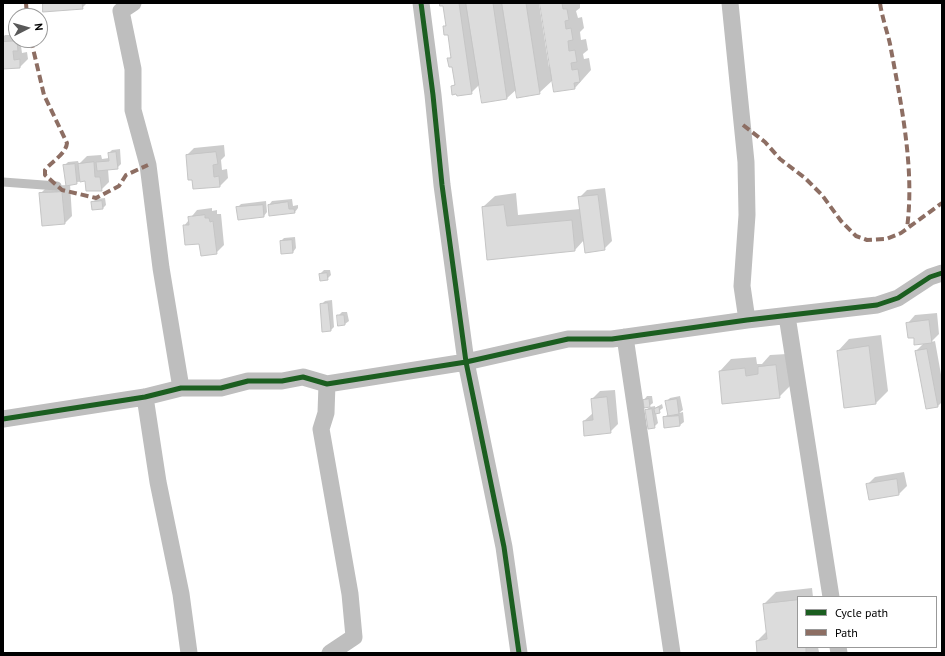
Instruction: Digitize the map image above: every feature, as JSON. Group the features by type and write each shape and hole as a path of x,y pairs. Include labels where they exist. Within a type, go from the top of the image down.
{"street":[{"path":"133,3 121,11 133,69 133,110 148,165 161,268 181,388"},
{"path":"421,3 433,96 442,186 466,362 504,547 519,653"},
{"path":"730,3 746,162 747,215 742,286 747,320"},
{"path":"3,419 145,397 181,388 221,388 248,381 282,381 303,377 327,384 466,362 568,339 612,340 747,320 877,305 898,298 930,277 942,273"},
{"path":"787,316 830,596"},
{"path":"625,338 672,653"},
{"path":"327,384 326,413 321,429 350,594 354,637 330,653"},
{"path":"145,397 158,482 181,594 189,653"}],"lane":[{"path":"3,182 57,186"}],"building":[{"path":"43,3 82,3 83,9 48,12 48,8 43,8"},
{"path":"440,3 459,3 472,94 457,96 456,94 452,95 451,86 455,85 452,67 449,67 447,58 451,58 448,35 444,35 443,26 446,26 443,6 440,6"},
{"path":"466,3 493,3 507,99 482,103"},
{"path":"502,3 526,3 540,94 517,98"},
{"path":"540,3 562,3 563,9 567,9 569,20 565,21 566,29 571,28 573,40 568,41 569,51 575,50 577,62 571,63 572,70 578,69 580,82 574,83 575,89 554,92"},
{"path":"3,42 8,42 8,48 18,48 18,51 13,51 14,60 20,59 20,68 3,69"},
{"path":"116,152 118,169 97,171 96,162 109,161 108,153"},
{"path":"216,152 218,164 213,165 214,177 219,176 220,187 193,189 192,180 188,180 186,155"},
{"path":"94,162 95,177 100,177 102,191 86,191 85,181 80,182 78,164"},
{"path":"75,164 77,184 66,186 63,165"},
{"path":"62,192 65,224 42,226 39,193"},
{"path":"598,195 605,250 585,253 578,197"},
{"path":"102,201 103,209 92,210 91,202"},
{"path":"288,202 289,209 294,209 295,213 269,216 268,205"},
{"path":"263,205 264,217 238,220 236,207"},
{"path":"504,205 507,226 572,220 575,251 487,260 482,207"},
{"path":"205,215 205,218 209,218 210,222 213,221 217,254 201,256 199,244 185,245 183,225 189,225 188,217"},
{"path":"292,240 293,253 281,254 280,241"},
{"path":"327,273 328,280 320,281 319,274"},
{"path":"328,303 331,331 322,332 320,304"},
{"path":"337,315 344,315 345,325 338,326"},
{"path":"929,320 932,343 914,345 914,338 908,338 906,323"},
{"path":"869,346 876,404 844,408 837,351"},
{"path":"927,349 938,407 926,409 915,351"},
{"path":"776,365 780,398 722,404 719,371 745,368 746,376 758,374 758,367"},
{"path":"607,397 611,433 584,436 583,421 593,420 591,399"},
{"path":"649,399 650,407 644,408 643,400"},
{"path":"677,399 679,414 668,416 665,401"},
{"path":"659,407 660,413 655,414 654,409"},
{"path":"652,409 655,428 648,429 645,410"},
{"path":"679,416 680,426 664,428 663,417"},
{"path":"897,479 899,495 869,500 866,484"},
{"path":"797,600 797,648 806,648 806,653 757,653 756,641 767,639 763,604"}],"marked path":[{"path":"26,3 26,8"},
{"path":"880,3 890,44 906,136 909,183 907,228"},
{"path":"33,48 44,95 67,143 64,151 45,170 45,175 62,190 96,198 119,186 126,175 148,165"},
{"path":"743,125 765,142 780,159 805,178 822,195 841,221 856,236 867,240 886,239 901,233 942,203"}],"cycle path":[{"path":"421,3 433,95 442,185 466,362 504,547 519,653"},
{"path":"3,419 145,397 181,388 221,388 248,381 282,381 303,377 327,384 466,362 568,339 612,339 747,320 877,305 898,298 930,277 942,273"}]}
